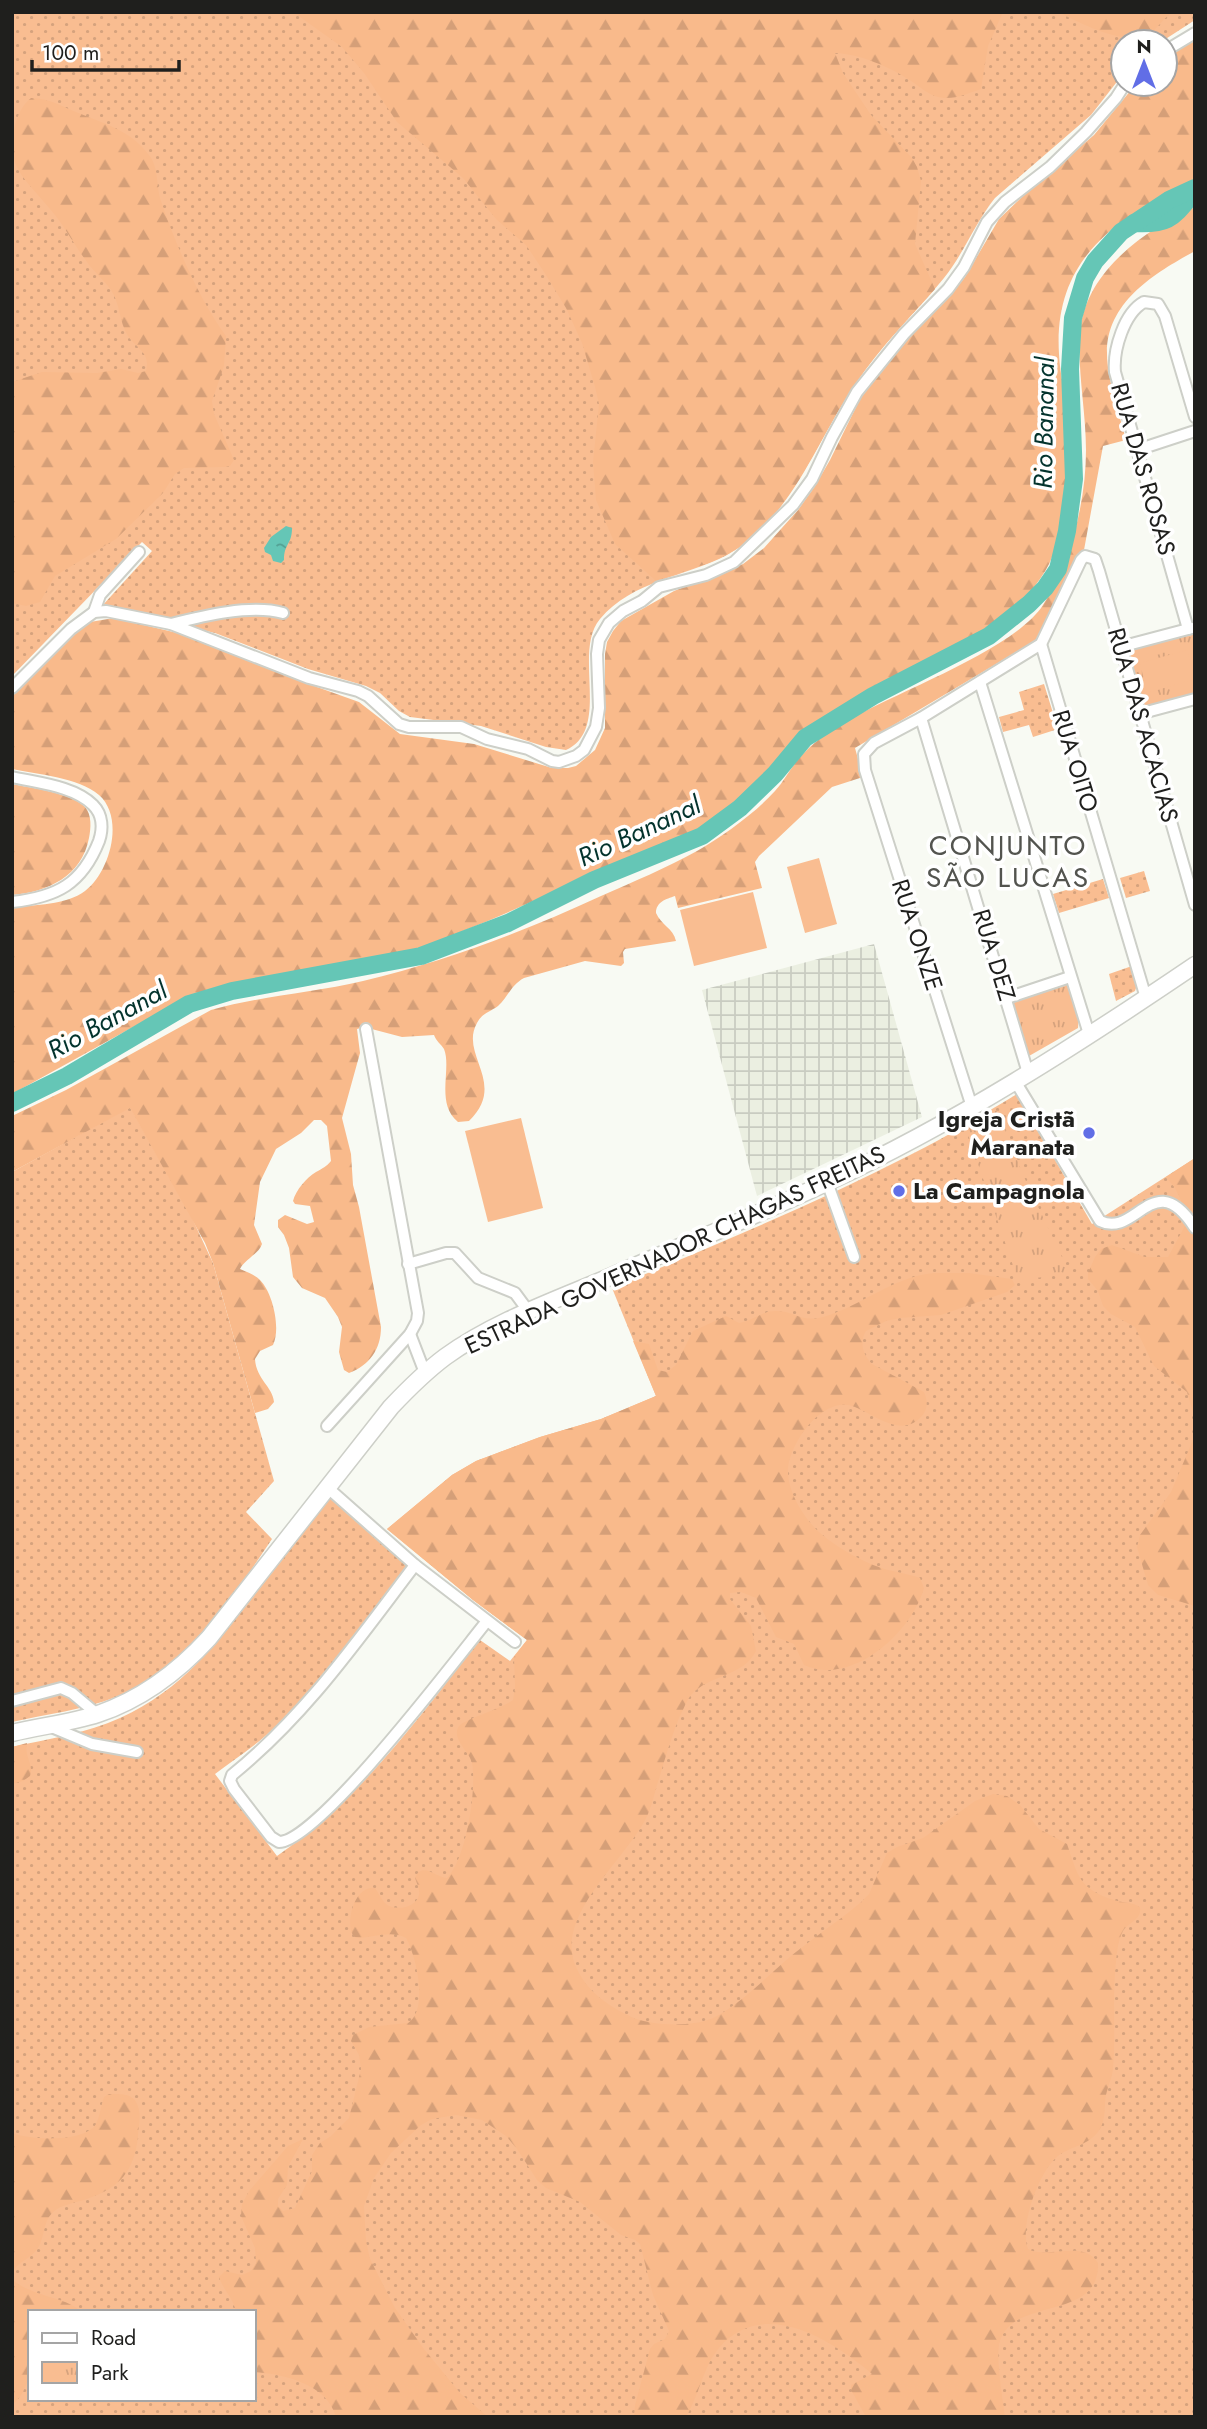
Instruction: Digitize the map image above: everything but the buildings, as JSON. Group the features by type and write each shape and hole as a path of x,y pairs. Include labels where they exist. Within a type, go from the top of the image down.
{"main road":[{"name":"ESTRADA GOVERNADOR CHAGAS FREITAS","path":"12,1733 97,1714 141,1695 194,1655 391,1407 425,1373 466,1344 529,1312 827,1182 972,1107 1195,965"}],"street":[{"path":"1179,43 1195,33"},
{"path":"94,612 111,612 171,624 309,678 358,691 368,696 399,724 409,727 461,727 487,739 528,749 552,761 559,762 576,755 584,750 596,727 599,708 597,654 599,640 609,623 659,587 706,575 734,562 793,505 812,479 857,392 904,334 948,289 964,267 988,222 1005,202 1049,167 1086,132 1117,98"},
{"name":"RUA DAS ROSAS","path":"1191,628 1115,372 1117,349 1124,328 1136,307 1144,302 1153,302 1161,307 1195,416"},
{"path":"1137,450 1195,431"},
{"path":"12,688 71,629 94,612 100,595 139,552"},
{"name":"RUA DAS ACACIAS","path":"1041,644 1082,558 1089,556 1096,561 1195,905"},
{"path":"171,624 213,614 266,610 283,613"},
{"path":"1120,647 1191,628"},
{"path":"921,718 1041,644"},
{"name":"RUA OITO","path":"1041,644 1146,998"},
{"path":"980,682 1089,1034"},
{"path":"1139,714 1195,699"},
{"name":"RUA ONZE","path":"921,718 874,743 864,754 864,762 972,1107"},
{"name":"RUA DEZ","path":"921,718 1007,998 1022,1077 1100,1221 1119,1223 1152,1204 1161,1202 1179,1208 1195,1228"},
{"path":"12,777 76,794 93,805 102,826 93,855 75,881 39,897 12,902"},
{"path":"1007,998 1070,978"},
{"path":"327,1426 410,1334 416,1321 418,1303 408,1264 366,1028"},
{"path":"827,1182 854,1257"},
{"path":"408,1264 455,1253 478,1278 515,1293 529,1312"},
{"path":"410,1334 425,1373"},
{"path":"328,1488 415,1565 515,1642"},
{"path":"415,1565 308,1703 285,1729 232,1775 230,1781 234,1789 271,1837 279,1842 293,1839 324,1813 350,1787 487,1621"},
{"path":"12,1701 61,1688 72,1693 97,1714"},
{"path":"46,1726 92,1744 137,1752"}],"shaded area":[{"path":"874,944 922,1117 757,1196 702,990"}],"green space":[{"path":"12,12 1195,12 1195,20 1179,30 1179,28 1109,28 1109,92 1091,115 995,198 944,278 865,370 800,477 760,529 727,555 644,587 613,606 600,619 592,633 589,650 590,708 587,725 580,740 566,750 546,747 481,726 410,717 399,711 380,693 366,686 308,669 215,633 102,606 152,551 142,542 12,676"},
{"path":"293,12 1003,12 988,46 981,89 958,97 934,96 884,66 835,53 843,73 871,115 912,158 917,167 921,181 915,244 935,289 865,370 793,489 763,527 734,551 702,566 656,581 615,544 596,500 593,462 599,404 582,343 566,308 544,272 526,245 496,219 463,178 397,122 364,73 342,47"},
{"path":"1058,12 1174,12 1157,28 1109,28 1109,34"},
{"path":"1195,39 1195,181 1116,226 1096,245 1079,267 1067,292 1060,320 1059,354 1069,442 1065,501 1056,547 1045,571 1025,598 1007,615 967,642 815,722 733,805 712,822 676,843 428,945 365,961 219,986 191,995 12,1094 12,907 60,902 85,891 94,882 107,858 113,830 107,805 90,789 69,780 12,769 12,696 77,631 90,622 114,618 186,635 359,702 400,734 474,744 552,768 576,766 595,750 605,728 605,654 607,642 621,621 674,591 743,564 764,548 798,510 815,486 860,399 897,349 950,296 965,277 999,219 1094,135 1124,98 1179,98 1179,49"},
{"path":"31,98 51,101 118,130 135,140 152,160 161,201 181,253 207,306 226,336 224,366 212,401 214,414 234,460 230,466 184,468 175,474 163,493 116,539 55,576 40,602 26,606 12,603 12,382 42,372 97,373 121,369 138,373 146,371 147,365 145,355 125,331 111,290 26,181 15,162 12,139 15,125 21,110"},
{"path":"1195,207 1195,251 1164,269 1136,291 1115,319 1107,354 1111,385 1126,440 1103,446 1084,550 1040,638 855,748 863,777 832,787 759,856 755,862 762,888 678,908 675,896 668,898 656,909 656,913 676,941 625,949 624,963 621,966 585,961 520,981 498,1006 477,1023 473,1035 474,1046 484,1082 484,1094 480,1107 469,1121 458,1122 447,1105 446,1057 434,1035 402,1037 364,1027 357,1029 360,1053 342,1118 351,1154 353,1185 381,1327 379,1342 373,1355 363,1366 349,1373 344,1370 339,1352 342,1327 338,1317 325,1298 302,1288 293,1277 289,1248 278,1227 278,1220 285,1215 307,1224 314,1222 310,1206 295,1204 293,1201 305,1181 331,1161 327,1126 321,1120 314,1120 301,1133 276,1149 260,1182 254,1225 262,1244 240,1269 256,1277 265,1286 276,1321 273,1345 260,1351 255,1359 258,1372 274,1402 268,1409 255,1413 205,1243 130,1108 12,1172 12,1116 66,1090 211,1010 344,985 455,955 572,909 661,869 707,845 748,816 775,791 801,756 832,730 983,653 1029,621 1043,605 1062,570 1080,510 1086,450 1079,346 1085,309 1093,290 1121,255 1157,228"},
{"path":"1195,632 1195,696 1143,710 1127,651"},
{"path":"1187,650 1195,679 1147,693 1140,663"},
{"path":"1044,684 1058,729 1033,737 1029,725 1003,732 999,717 1024,710 1019,692"},
{"path":"12,784 51,792 79,802 87,810 90,826 85,851 71,872 50,886 12,895"},
{"path":"819,858 837,924 805,933 787,867"},
{"path":"1144,871 1150,891 1126,898 1120,878"},
{"path":"1103,879 1109,898 1059,913 1053,894"},
{"path":"753,892 767,948 694,966 680,910"},
{"path":"1132,966 1137,985 1135,991 1116,1001 1109,974"},
{"path":"1067,982 1079,1016 1078,1028 1029,1056 1012,1000"},
{"path":"1017,1094 1092,1224 1195,1158 1195,2417 12,2417 12,1747 94,1728 120,1718 162,1694 212,1648 332,1496 408,1564 311,1689 261,1740 215,1774 277,1856 336,1809 362,1783 480,1640 510,1661 527,1640 473,1600 387,1529 452,1475 476,1461 540,1437 601,1419 656,1396 612,1288 837,1191 937,1141"},
{"path":"130,1107 191,1216 213,1263 274,1481 246,1512 272,1539 205,1630 165,1669 116,1697 78,1709 12,1722 12,1172"},
{"path":"997,1110 1024,1177 1070,1274 1018,1280 966,1129"},
{"path":"521,1118 543,1208 488,1222 465,1131"},
{"path":"1195,1158 1195,1419 1187,1392 1154,1366 1135,1327 1111,1314 1103,1306 1098,1291 1088,1279 1088,1273 1101,1249 1112,1245 1145,1257 1168,1257 1193,1211 1185,1209 1175,1188 1166,1177"},
{"path":"969,1273 1012,1279 1015,1285 1007,1292 941,1315 900,1318 886,1321 866,1331 862,1344 869,1360 924,1392 927,1402 925,1411 913,1423 904,1426 886,1422 852,1406 829,1408 800,1436 788,1471 796,1501 815,1528 828,1539 871,1564 920,1578 924,1588 917,1605 907,1622 878,1651 860,1662 822,1670 804,1665 794,1644 776,1637 756,1598 741,1592 730,1593 730,1599 751,1626 756,1651 743,1666 707,1683 689,1697 673,1733 648,1814 582,1910 574,1930 572,1951 578,1971 588,1986 609,2005 625,2014 642,2021 663,2024 705,2021 723,2013 741,2000 793,1954 860,1903 869,1894 887,1853 923,1838 975,1801 993,1794 1007,1796 1020,1805 1039,1829 1067,1844 1077,1873 1087,1886 1102,1896 1140,1907 1139,1915 1123,1931 1118,1946 1114,1989 1113,2069 1106,2095 1103,2123 1093,2138 1064,2152 1051,2163 1032,2200 1026,2227 1028,2249 1036,2252 1075,2251 1092,2256 1098,2263 1095,2281 1086,2294 1072,2302 1022,2318 1008,2327 999,2348 1005,2417 866,2417 851,2390 851,2385 872,2374 818,2337 776,2324 756,2325 737,2333 719,2348 709,2364 686,2417 634,2417 650,2349 665,2339 669,2331 653,2295 640,2244 621,2235 580,2202 546,2188 537,2180 506,2136 482,2120 456,2115 432,2119 421,2125 391,2153 374,2178 364,2206 366,2241 370,2259 395,2308 460,2393 488,2417 336,2417 324,2396 314,2389 291,2378 256,2372 256,2310 235,2310 219,2277 225,2271 242,2275 251,2271 256,2263 255,2248 241,2216 242,2204 249,2191 288,2146 303,2139 288,2167 287,2185 278,2199 278,2206 283,2211 295,2208 312,2171 312,2155 320,2143 349,2118 361,2069 359,2055 351,2041 353,2035 369,2027 408,2023 414,2016 418,2007 419,1982 406,1938 391,1934 356,1937 350,1923 353,1906 362,1893 375,1888 389,1906 409,1906 419,1895 415,1878 418,1873 425,1870 447,1878 454,1869 465,1840 473,1790 472,1763 458,1739 457,1730 463,1723 513,1700 514,1657 527,1640 473,1600 387,1529 452,1475 476,1461 540,1437 601,1419 656,1396 633,1341 649,1344 658,1370 667,1372 676,1365 693,1331 726,1316 739,1323 775,1311 808,1318 823,1317 904,1280 919,1276"},
{"path":"1195,1435 1195,1606 1158,1595 1148,1585 1137,1547 1140,1535 1171,1492"},
{"path":"27,1743 30,1776 12,1784 12,1747"},
{"path":"119,2094 135,2100 140,2113 136,2149 129,2169 117,2184 99,2195 64,2206 52,2213 36,2251 14,2269 14,2281 79,2310 28,2310 28,2378 26,2386 12,2405 12,2133 43,2138 80,2134 96,2124 104,2097"}],"water":[{"path":"286,526 292,528 292,534 284,560 281,563 273,561 264,548 271,537"}],"waterway":[{"name":"Rio Bananal","path":"12,1103 67,1076 189,1004 232,991 421,956 508,923 594,880 702,836 740,808 775,774 805,738 873,696 989,636 1029,604 1045,588 1058,569 1067,531 1074,479 1070,369 1073,318 1085,278 1095,261 1121,232 1169,200 1195,188"},
{"path":"1134,223 1164,221 1170,218 1195,191"}],"place":[{"name":"Igreja Cristã Maranata","path":"1089,1133"},
{"name":"La Campagnola","path":"899,1191"}],"district":[{"name":"CONJUNTO SÃO LUCAS","path":"1008,861"}]}
